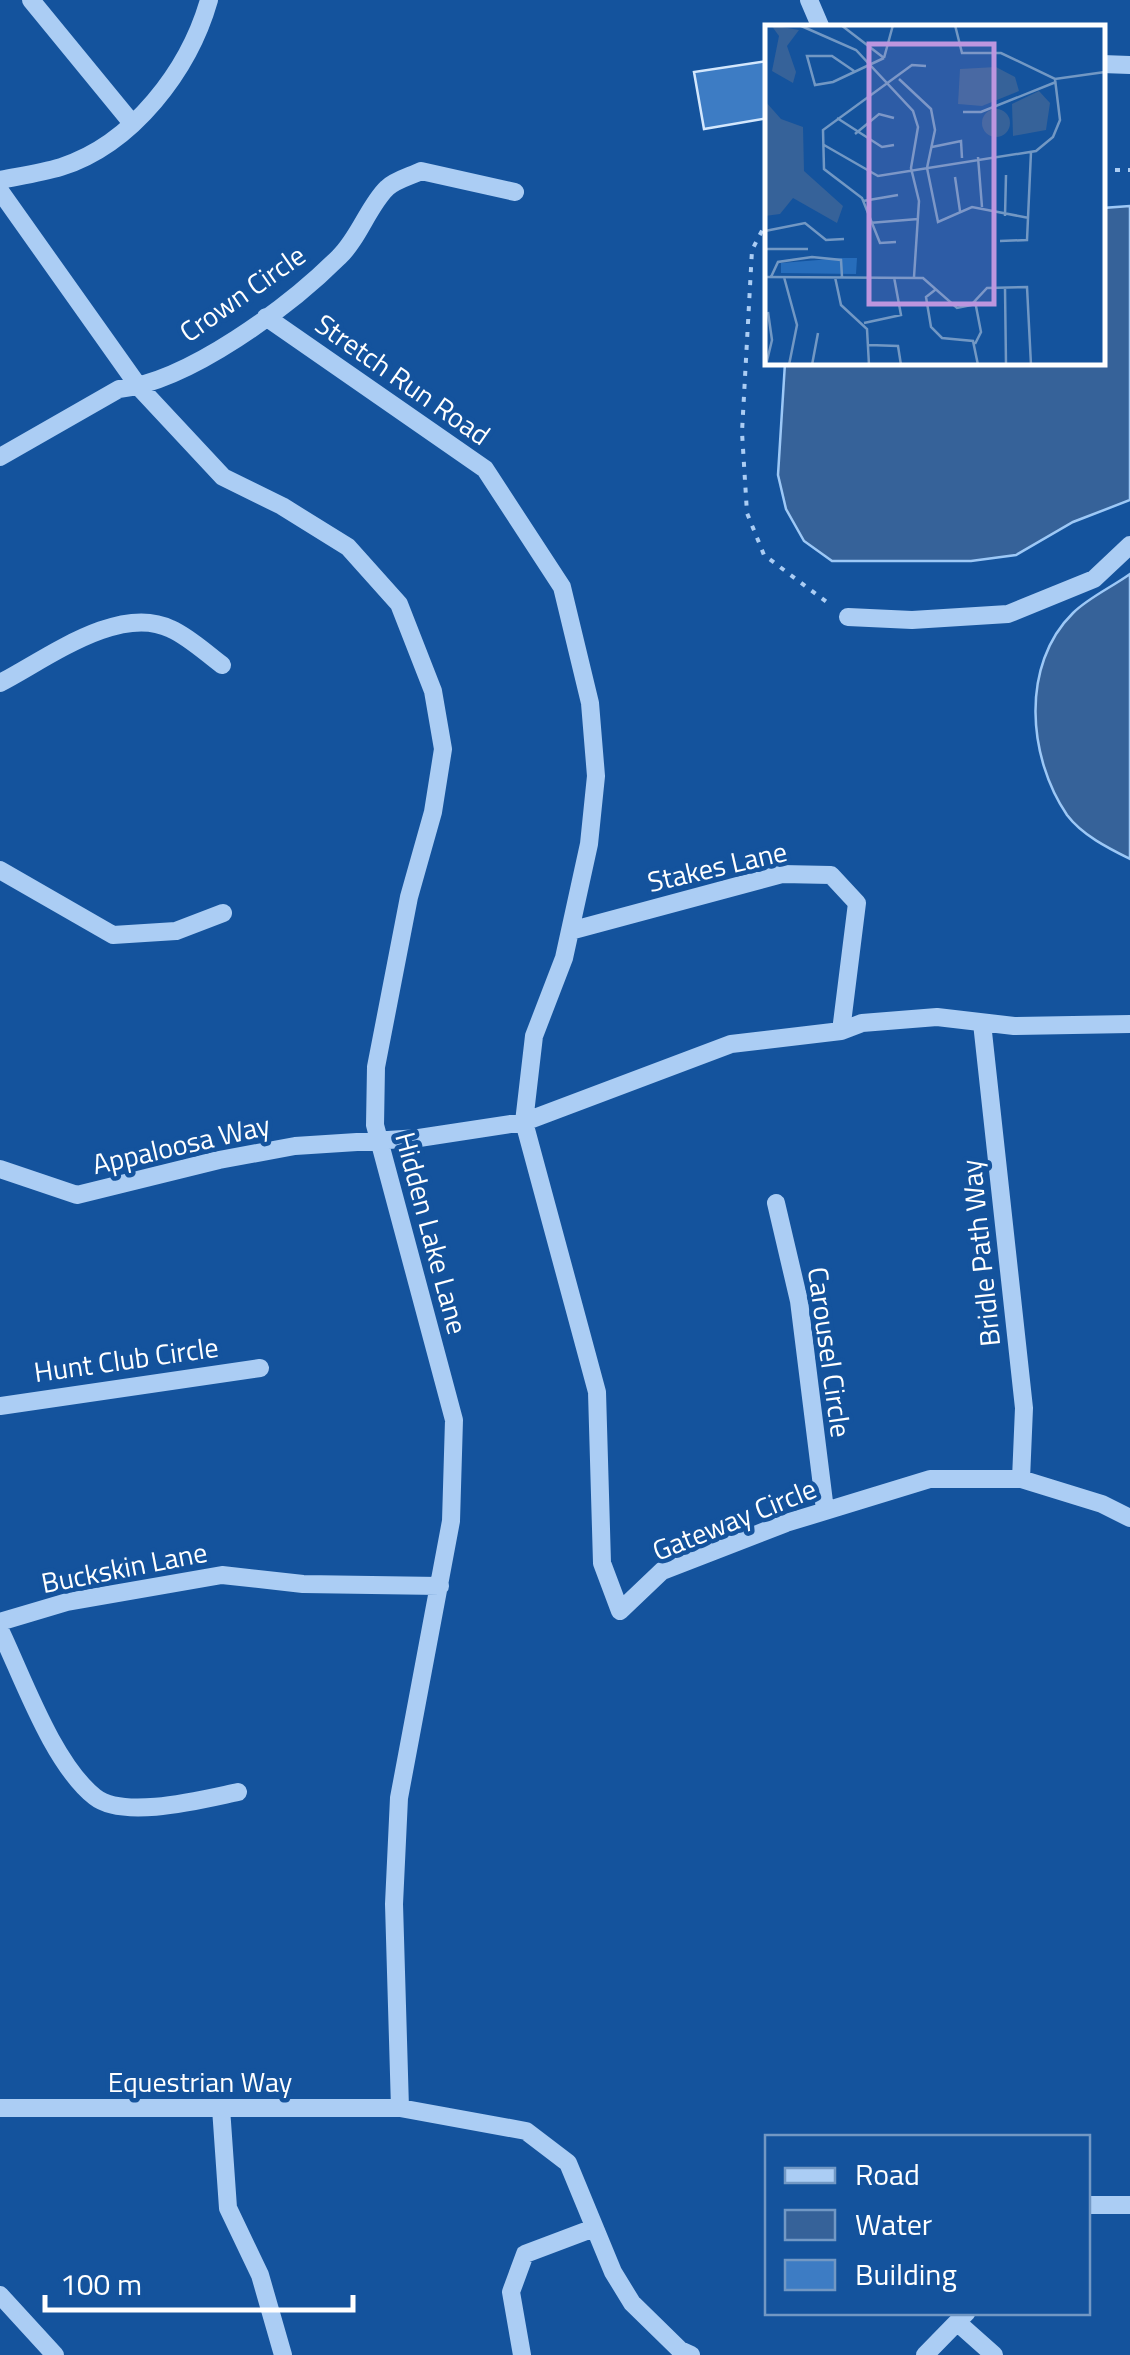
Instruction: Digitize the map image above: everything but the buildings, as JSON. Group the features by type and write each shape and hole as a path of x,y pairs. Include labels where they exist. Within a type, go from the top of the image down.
{"street":[{"path":"31,0 131,122"},
{"path":"0,180 82,158 150,108 188,55 209,0"},
{"path":"809,0 820,25"},
{"path":"1105,64 1130,65"},
{"name":"Crown Circle","path":"0,457 118,389 139,387 200,358 266,317 342,255 387,188 421,170 515,192"},
{"name":"Hidden Lake Lane","path":"0,191 139,387 223,477 282,506 348,547 399,604 434,691 443,749 434,812 384,1007 376,1067 375,1125 454,1420 451,1521 400,1798 394,1904 400,2108"},
{"name":"Stretch Run Road","path":"266,317 485,469 562,586 590,703 596,776 589,844 570,931 534,1036 524,1122"},
{"path":"848,617 912,620 1008,614 1094,579 1130,545"},
{"path":"0,683 90,632 132,624 169,627 222,665"},
{"path":"0,870 113,935 176,931 223,912"},
{"name":"Stakes Lane","path":"570,931 782,874 832,875 858,903 841,1031"},
{"name":"Appaloosa Way","path":"0,1169 77,1196 219,1160 295,1146 379,1142 524,1122 731,1044 841,1031 900,1017 982,1023 1130,1024"},
{"name":"Bridle Path Way","path":"982,1023 1024,1408 1021,1478"},
{"name":"Gateway Circle","path":"524,1122 597,1392 602,1562 620,1611 662,1571 826,1510 930,1479 1021,1478 1102,1504 1130,1518"},
{"name":"Carousel Circle","path":"776,1202 799,1300 826,1510"},
{"name":"Hunt Club Circle","path":"0,1406 260,1368"},
{"name":"Buckskin Lane","path":"0,1622 67,1602 222,1575 302,1584 440,1586"},
{"path":"0,1630 65,1762 97,1799 150,1808 238,1792"},
{"name":"Equestrian Way","path":"0,2108 400,2108 526,2130 568,2163 594,2228 632,2303 690,2355"},
{"path":"221,2108 228,2208 260,2275 283,2355"},
{"path":"1090,2205 1130,2205"},
{"path":"522,2355 511,2292 525,2254 594,2228"},
{"path":"0,2295 55,2355"},
{"path":"926,2355 963,2318 994,2355"}],"path":[{"path":"765,225 752,250 742,432 747,512 764,556 803,589 848,617"}],"water":[{"path":"1130,206 1130,500 1073,522 1016,555 971,561 832,561 804,541 786,509 778,475 785,365 1105,365 1105,208"},
{"path":"1130,574 1130,859 1088,835 1067,815 1044,767 1035,712 1044,658 1056,634 1079,608"}]}
